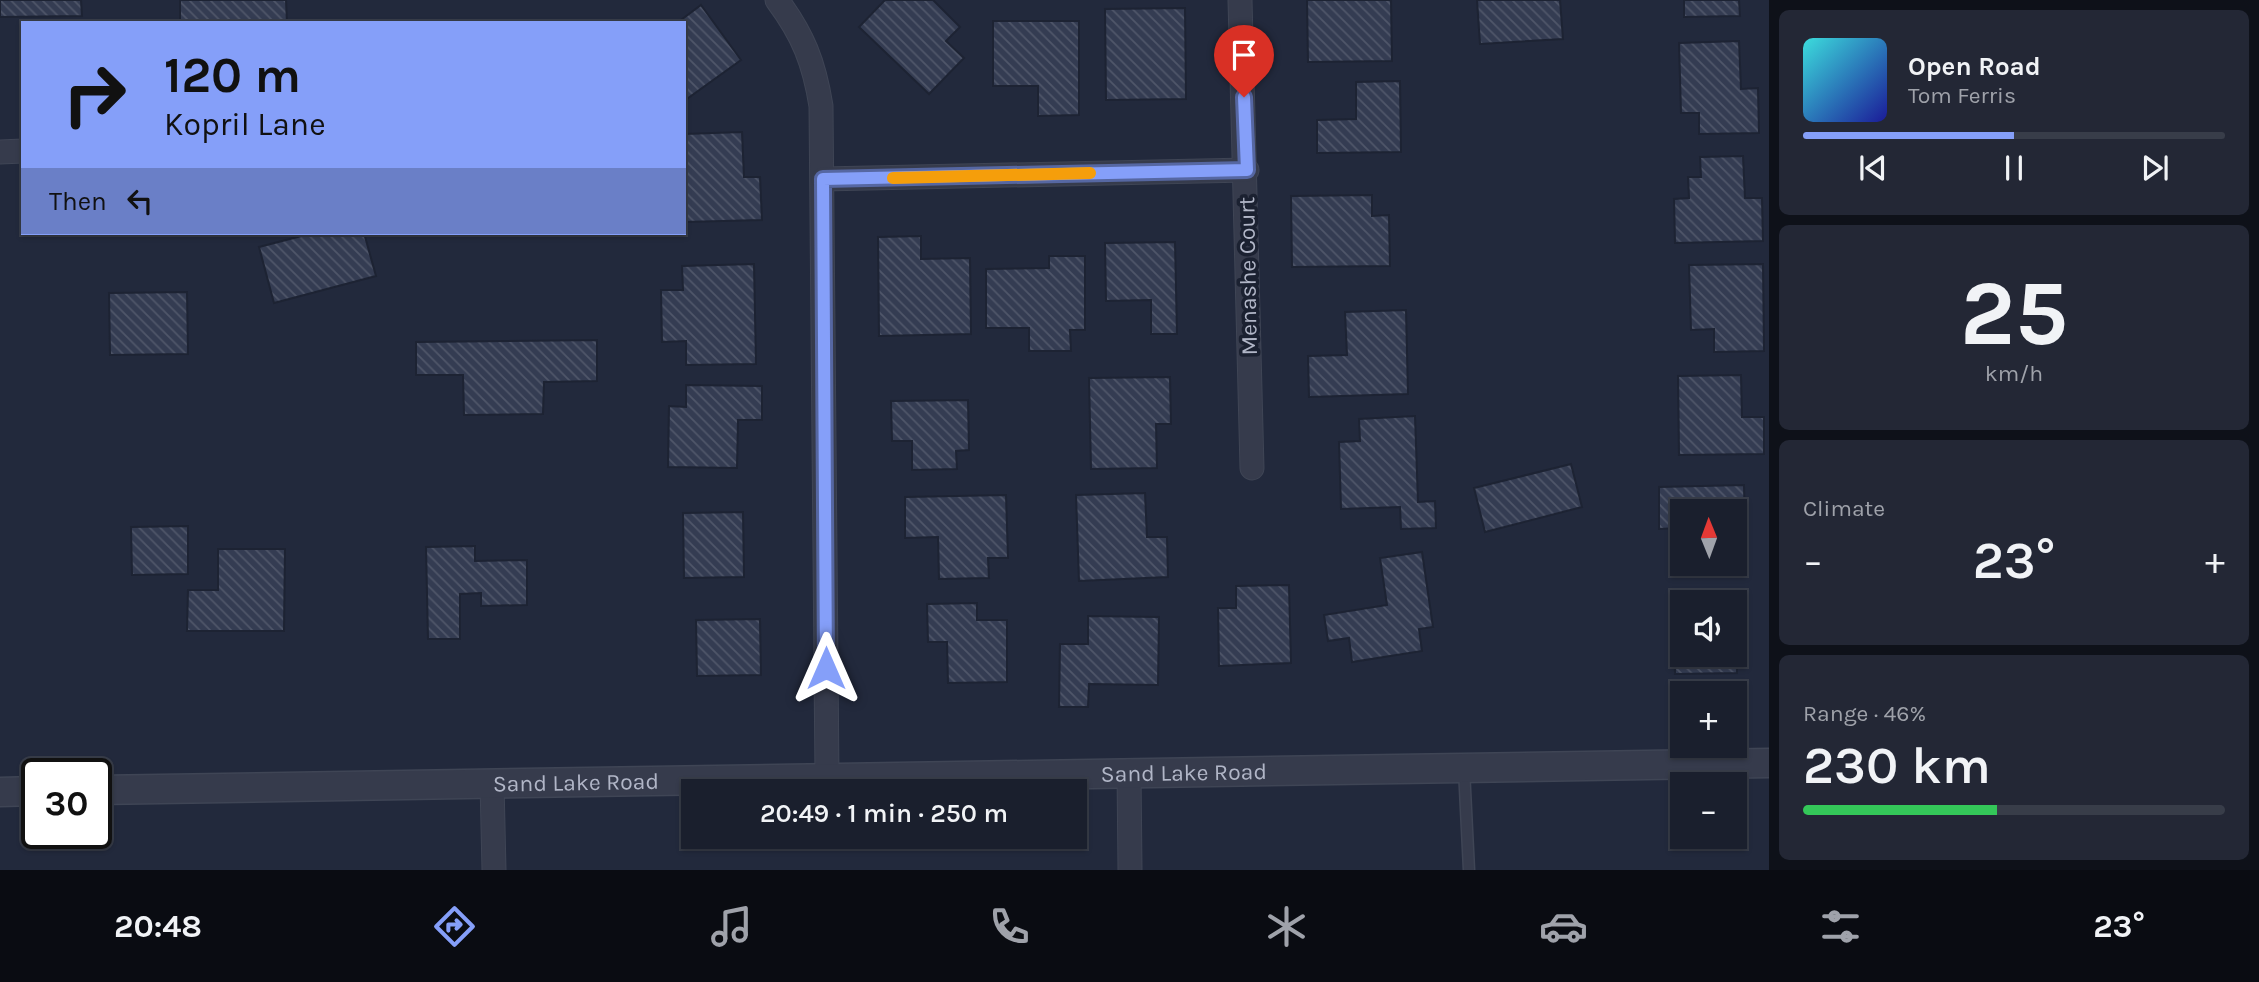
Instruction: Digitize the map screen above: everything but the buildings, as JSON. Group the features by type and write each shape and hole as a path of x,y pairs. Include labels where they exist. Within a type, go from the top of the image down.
{"street":[{"path":"777,0 799,30 816,73 821,106 827,776"},
{"name":"Menashe Court","path":"1240,0 1247,170 1252,468"},
{"path":"0,152 21,151"},
{"path":"823,179 1247,170"},
{"name":"Sand Lake Road","path":"112,790 1129,771 1769,763"},
{"path":"1129,771 1130,870"},
{"path":"492,783 494,870"},
{"path":"0,792 21,791"}],"lane":[{"path":"1464,766 1469,870"}],"slow traffic":[{"path":"893,178 1090,173"}],"route":[{"path":"826,668 823,179 1247,170 1244,97"}]}
